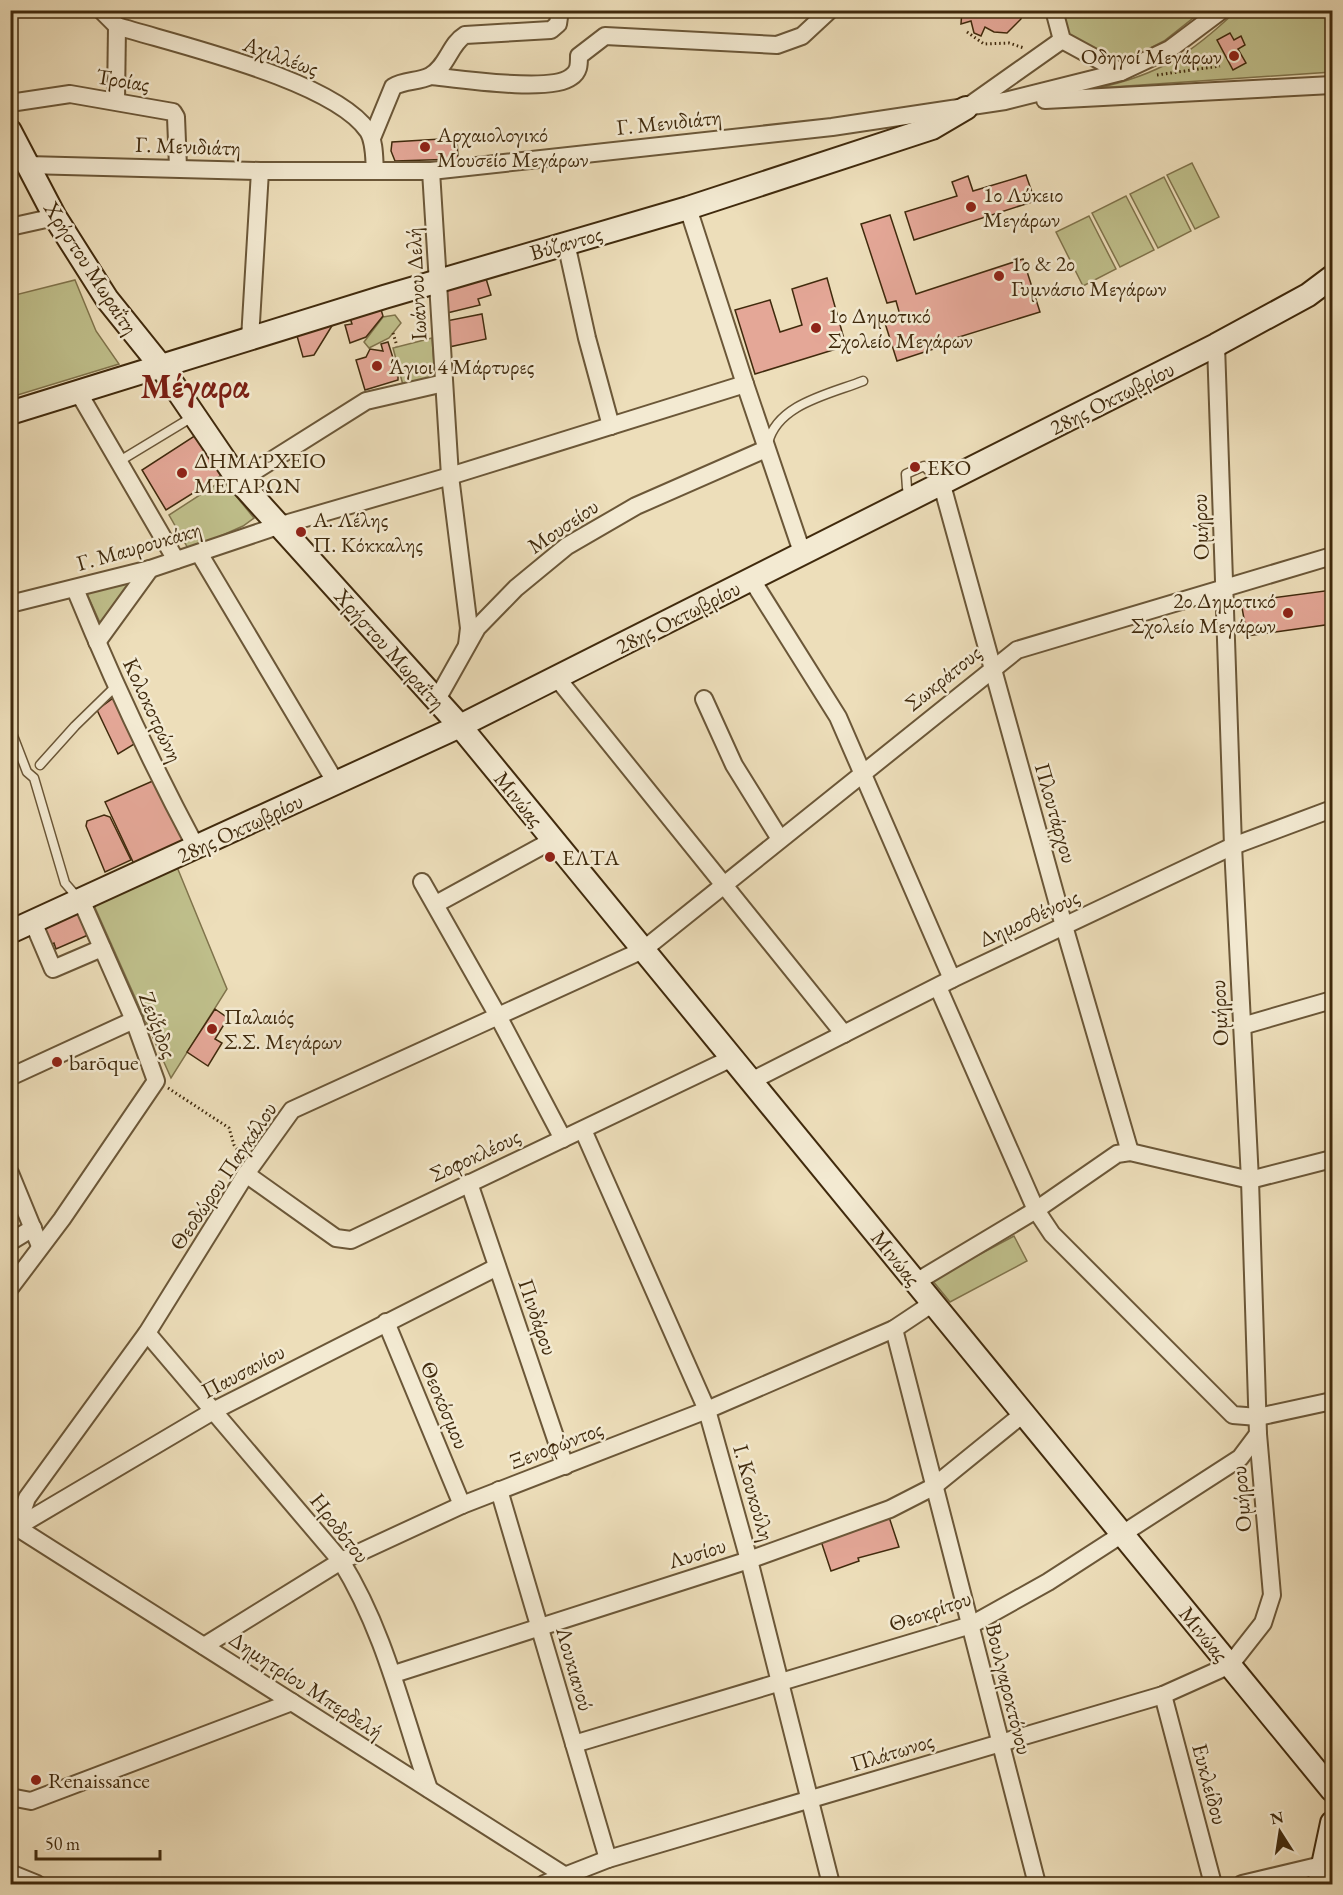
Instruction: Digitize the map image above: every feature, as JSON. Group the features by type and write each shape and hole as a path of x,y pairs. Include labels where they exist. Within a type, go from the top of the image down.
{"street":[{"name":"Αχιλλέως","path":"101,10 117,26 298,83 332,101 361,124 372,138"},
{"path":"431,76 465,35 551,30 558,24 560,10"},
{"path":"375,171 372,138 393,87 431,76 546,85 569,80 579,68 579,56 605,36 777,45 802,36 830,10"},
{"path":"1054,10 1062,40 1121,72"},
{"name":"Γ. Μενιδιάτη","path":"19,164 260,171 431,171 832,127 1005,101 1121,72 1179,44 1222,10"},
{"path":"116,101 117,26"},
{"path":"966,108 1062,40"},
{"path":"1005,101 1332,85"},
{"name":"Τροίας","path":"10,103 70,94 173,112 176,117 178,168"},
{"name":"Βύζαντος","path":"10,413 77,390 439,280 688,208 932,128 966,108"},
{"name":"Χρήστου Μωραΐτη","path":"10,131 19,164 106,299 160,365 239,481 460,726"},
{"path":"250,339 260,171"},
{"name":"Ιωάννου Δελή","path":"431,171 450,476 469,627 467,645"},
{"path":"688,208 803,555"},
{"path":"10,227 55,217"},
{"path":"566,243 587,338 611,426"},
{"name":"28ης Οκτωβρίου","path":"10,933 460,726 557,678 803,555 937,480 1216,345 1308,295 1332,277"},
{"name":"Ομήρου","path":"1216,345 1233,846 1250,1180 1258,1434 1272,1595 1263,1623 1230,1665"},
{"path":"239,481 366,401 444,383"},
{"name":"Γ. Μαυρουκάκη","path":"10,604 150,569 279,526 450,476 745,384"},
{"path":"77,390 176,560"},
{"name":"Μουσείου","path":"436,701 477,628 516,588 548,561 591,531 646,501 766,449"},
{"name":"Πλουτάρχου","path":"937,480 1130,1152"},
{"path":"199,553 336,783"},
{"name":"Σωκράτους","path":"643,950 992,667 1026,646 1332,556"},
{"path":"97,642 150,569"},
{"path":"752,580 834,710 864,772 1036,1210 1052,1234 1233,1415 1258,1417 1332,1401"},
{"name":"Κολοκοτρώνη","path":"75,589 155,770 196,847"},
{"path":"557,678 844,1034"},
{"path":"704,699 734,765 780,839"},
{"name":"Μινώας","path":"460,726 1332,1790"},
{"name":"Δημοσθένους","path":"751,1081 945,983 1233,846 1332,809"},
{"path":"436,904 553,840"},
{"path":"422,882 498,1016 563,1140"},
{"name":"Ζεύξιδος","path":"10,1288 62,1219 156,1081 134,1020 81,900"},
{"path":"33,922 53,969 102,948"},
{"name":"Θεοδώρου Παγκάλου","path":"14,1525 27,1498 147,1333 249,1171 292,1110 643,950"},
{"path":"1242,1026 1332,1000"},
{"path":"10,1077 134,1020"},
{"name":"Σοφοκλέους","path":"249,1171 342,1240 351,1240 732,1058"},
{"name":"Ι. Κουκούλη","path":"583,1130 707,1410 749,1560 831,1884"},
{"path":"916,1282 1036,1210 1108,1158 1117,1154 1130,1152 1250,1180 1332,1159"},
{"path":"10,1173 40,1246"},
{"name":"Πινδάρου","path":"469,1183 565,1466"},
{"path":"10,1242 33,1228"},
{"name":"Παυσανίου","path":"14,1525 215,1410 497,1267"},
{"name":"Ξενοφώντος","path":"204,1646 341,1561 462,1505 707,1410 894,1329 933,1303"},
{"name":"Θεοκόσμου","path":"386,1322 462,1505"},
{"name":"Βουλγαροκτόνου","path":"894,1329 1037,1884"},
{"name":"Ηροδότου","path":"147,1333 215,1410 341,1561 361,1593 394,1674 429,1789"},
{"name":"Λυσίου","path":"394,1674 749,1560 890,1509 933,1487 1023,1414"},
{"name":"Θεοκρίτου","path":"573,1744 971,1625 1048,1582 1240,1458 1258,1434"},
{"name":"Λουκιανού","path":"499,1490 608,1859"},
{"name":"Δημητρίου Μπερδελή","path":"14,1525 572,1880"},
{"name":"Πλάτωνος","path":"544,1884 572,1880 608,1859 1163,1695 1230,1665"},
{"name":"Ευκλείδου","path":"1163,1695 1213,1884"},
{"path":"10,1797 31,1801 292,1702"},
{"path":"1242,1884 1325,1869 1332,1823"},
{"path":"10,1873 37,1884"}],"lane":[{"path":"766,449 771,429 792,410 862,381"},
{"path":"118,463 194,416"},
{"path":"40,765 75,726 116,686"},
{"path":"10,728 27,772 34,778 64,883 81,900"}],"path":[{"path":"967,32 984,44 1009,43 1044,53"},
{"path":"1141,63 1156,75 1220,66"},
{"path":"393,333 397,346"},
{"path":"156,1081 229,1128 234,1145 249,1171"}],"green space":[{"path":"1060,11 1202,11 1164,41 1119,64 1068,36"},
{"path":"1236,11 1332,11 1332,72 1097,88 1139,77 1173,61 1189,51"},
{"path":"1192,163 1219,217 1195,229 1167,175"},
{"path":"1164,177 1191,231 1158,248 1130,194"},
{"path":"1126,196 1154,250 1120,267 1092,213"},
{"path":"1089,216 1116,269 1083,286 1056,232"},
{"path":"75,280 96,331 119,364 11,397 11,296"},
{"path":"395,315 401,323 389,338 369,348 364,342 383,317"},
{"path":"432,338 435,378 403,385 393,348"},
{"path":"223,480 254,518 243,526 189,550 169,515"},
{"path":"131,576 134,583 101,625 84,587"},
{"path":"177,867 227,989 171,1078 93,903"},
{"path":"1014,1236 1027,1261 950,1302 932,1280"}],"building":[{"path":"962,10 1022,10 1021,19 1007,33 994,32 985,27 981,36 974,33 971,21 961,24"},
{"name":"Οδηγοί Μεγάρων","path":"1230,33 1234,40 1241,36 1245,45 1238,49 1246,63 1233,70 1217,40"},
{"name":"Αρχαιολογικό Μουσείο Μεγάρων","path":"457,138 458,159 395,161 391,151 392,142"},
{"name":"1ο Λύκειο Μεγάρων","path":"1026,175 1035,201 914,240 905,212 957,196 952,182 968,176 973,191"},
{"name":"1ο & 2ο Γυμνάσιο Μεγάρων","path":"890,215 916,294 1023,259 1040,312 946,341 946,345 897,361 884,320 900,315 896,301 887,303 861,224"},
{"path":"484,272 491,295 478,299 480,305 447,313 444,281"},
{"name":"1ο Δημοτικό Σχολείο Μεγάρων","path":"827,278 846,346 755,374 735,310 770,300 780,332 802,325 792,289"},
{"path":"379,303 383,316 366,337 350,343 345,325 352,324 348,312"},
{"path":"482,314 486,339 449,347 446,321"},
{"path":"338,316 314,355 303,357 295,329"},
{"name":"Άγιοι 4 Μάρτυρες","path":"388,342 393,358 399,361 395,365 398,380 365,390 356,360 366,357 370,349 383,351 381,344"},
{"name":"ΔΗΜΑΡΧΕΙΟ ΜΕΓΑΡΩΝ","path":"196,435 222,475 166,510 142,470"},
{"name":"2ο Δημοτικό Σχολείο Μεγάρων","path":"1332,590 1332,624 1247,636 1241,602"},
{"path":"116,696 136,743 118,754 97,710"},
{"path":"155,780 184,840 134,864 105,802"},
{"path":"104,815 110,817 131,860 105,872 86,826 87,821"},
{"path":"73,913 79,915 88,935 56,949 54,943 48,946 41,927"},
{"name":"Παλαιός Σ.Σ. Μεγάρων","path":"215,1009 228,1018 215,1039 222,1043 208,1066 187,1052"},
{"path":"889,1517 899,1547 858,1558 859,1561 831,1571 821,1541"}],"place":[{"name":"Οδηγοί Μεγάρων","path":"1234,56"},
{"name":"Αρχαιολογικό Μουσείο Μεγάρων","path":"425,147"},
{"name":"1ο Λύκειο Μεγάρων","path":"971,207"},
{"name":"1ο & 2ο Γυμνάσιο Μεγάρων","path":"999,276"},
{"name":"1ο Δημοτικό Σχολείο Μεγάρων","path":"816,328"},
{"name":"Άγιοι 4 Μάρτυρες","path":"377,366"},
{"name":"EKO","path":"915,467"},
{"name":"ΔΗΜΑΡΧΕΙΟ ΜΕΓΑΡΩΝ","path":"182,473"},
{"name":"Α. Λέλης Π. Κόκκαλης","path":"301,532"},
{"name":"2ο Δημοτικό Σχολείο Μεγάρων","path":"1288,613"},
{"name":"ΕΛΤΑ","path":"550,857"},
{"name":"Παλαιός Σ.Σ. Μεγάρων","path":"212,1029"},
{"name":"barōque","path":"57,1062"},
{"name":"Renaissance","path":"36,1780"}],"district":[{"name":"Μέγαρα","path":"195,386"}]}
